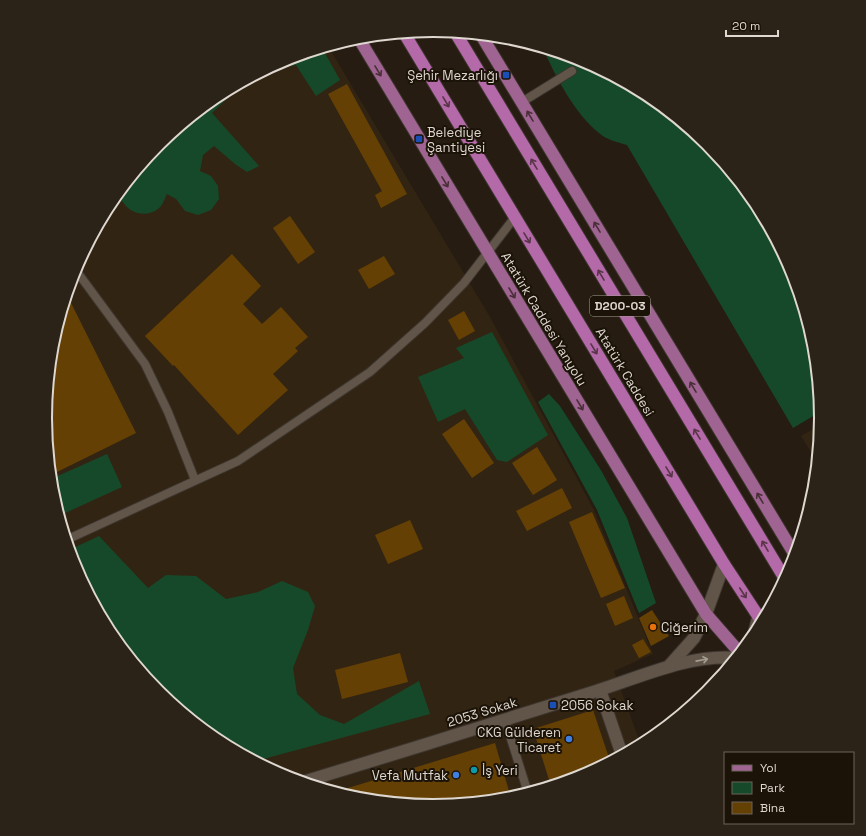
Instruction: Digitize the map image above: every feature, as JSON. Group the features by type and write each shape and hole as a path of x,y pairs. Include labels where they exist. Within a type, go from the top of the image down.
{"highway":[{"name":"Atatürk Caddesi","path":"407,38 724,564 759,616"},
{"name":"D200-03","path":"458,38 781,573"}],"main road":[{"path":"484,40 791,548"},
{"name":"Atatürk Caddesi Yanyolu","path":"362,44 706,614 736,649"}],"street":[{"path":"669,666 694,638 706,614 724,564"},
{"name":"2053 Sokak","path":"312,779 600,690 669,666 708,658 729,657"},
{"path":"600,690 620,750"}],"lane":[{"path":"522,102 572,71"},
{"path":"71,538 238,461 370,372 430,318 464,283 515,217"},
{"path":"80,275 145,364 168,412 195,480"},
{"path":"505,720 526,787"}],"shaded area":[{"path":"331,51 490,317 594,510 653,654 614,671 639,739 602,760 555,779 532,786 483,796 433,799 383,796 334,786 287,770 264,760 221,735 182,704 164,687 131,650 116,630 91,587 81,564 72,540 59,492 55,468 52,418 55,368 59,344 72,296 81,272 91,249 116,206 147,167 164,149 201,116 221,101 264,76 311,57"},
{"path":"814,429 812,454 801,436"}],"green space":[{"path":"325,53 340,80 316,96 296,65 283,68"},
{"path":"546,54 602,76 645,101 684,132 702,149 735,186 750,206 775,249 794,296 807,344 811,368 814,416 793,428 627,145 605,137 590,125 566,94"},
{"path":"230,96 212,113 259,166 247,172 214,146 203,155 200,171 211,176 218,186 219,199 211,210 198,215 185,211 176,199 167,194 162,204 154,212 144,214 135,212 120,200 147,167 182,132 201,116"},
{"path":"492,332 548,435 507,462 497,460 465,409 438,422 418,377 464,358 456,348"},
{"path":"549,394 560,406 602,472 627,518 656,603 639,613 597,510 538,402"},
{"path":"107,454 122,487 64,513 56,477"},
{"path":"99,536 148,588 166,575 196,576 226,599 258,592 282,581 308,592 315,606 308,630 293,668 297,694 320,715 344,724 419,681 430,714 263,759 221,735 201,720 164,687 147,669 116,630 91,587 75,547"}],"building":[{"path":"347,84 407,194 381,208 375,195 382,191 328,94"},
{"path":"290,216 315,252 298,264 273,228"},
{"path":"232,254 261,286 243,304 262,324 281,307 308,337 295,348 298,351 273,374 288,390 238,435 174,365 173,366 145,336"},
{"path":"384,256 395,274 369,289 358,270"},
{"path":"71,303 136,433 56,473 52,418 55,368 59,344"},
{"path":"464,311 475,331 459,340 448,320"},
{"path":"464,419 494,463 472,478 442,434"},
{"path":"537,447 557,480 533,495 512,463"},
{"path":"562,488 572,508 527,531 516,511"},
{"path":"592,512 625,588 601,598 569,522"},
{"path":"410,520 423,549 388,564 375,535"},
{"path":"624,596 633,618 615,626 606,604"},
{"name":"Ciğerim","path":"652,610 669,636 651,646 639,618"},
{"path":"643,639 651,652 639,658 632,645"},
{"path":"400,653 408,682 342,699 335,670"},
{"name":"CKG Gülderen Ticaret","path":"593,710 608,756 579,770 549,781 533,729"},
{"path":"495,743 509,791 483,796 433,799 383,796 346,789"}],"place":[{"name":"Şehir Mezarlığı","path":"506,75"},
{"name":"Belediye Şantiyesi","path":"419,139"},
{"name":"Ciğerim","path":"653,627"},
{"name":"2056 Sokak","path":"553,705"},
{"name":"CKG Gülderen Ticaret","path":"569,739"},
{"name":"İş Yeri","path":"474,770"},
{"name":"Vefa Mutfak","path":"456,775"}]}
